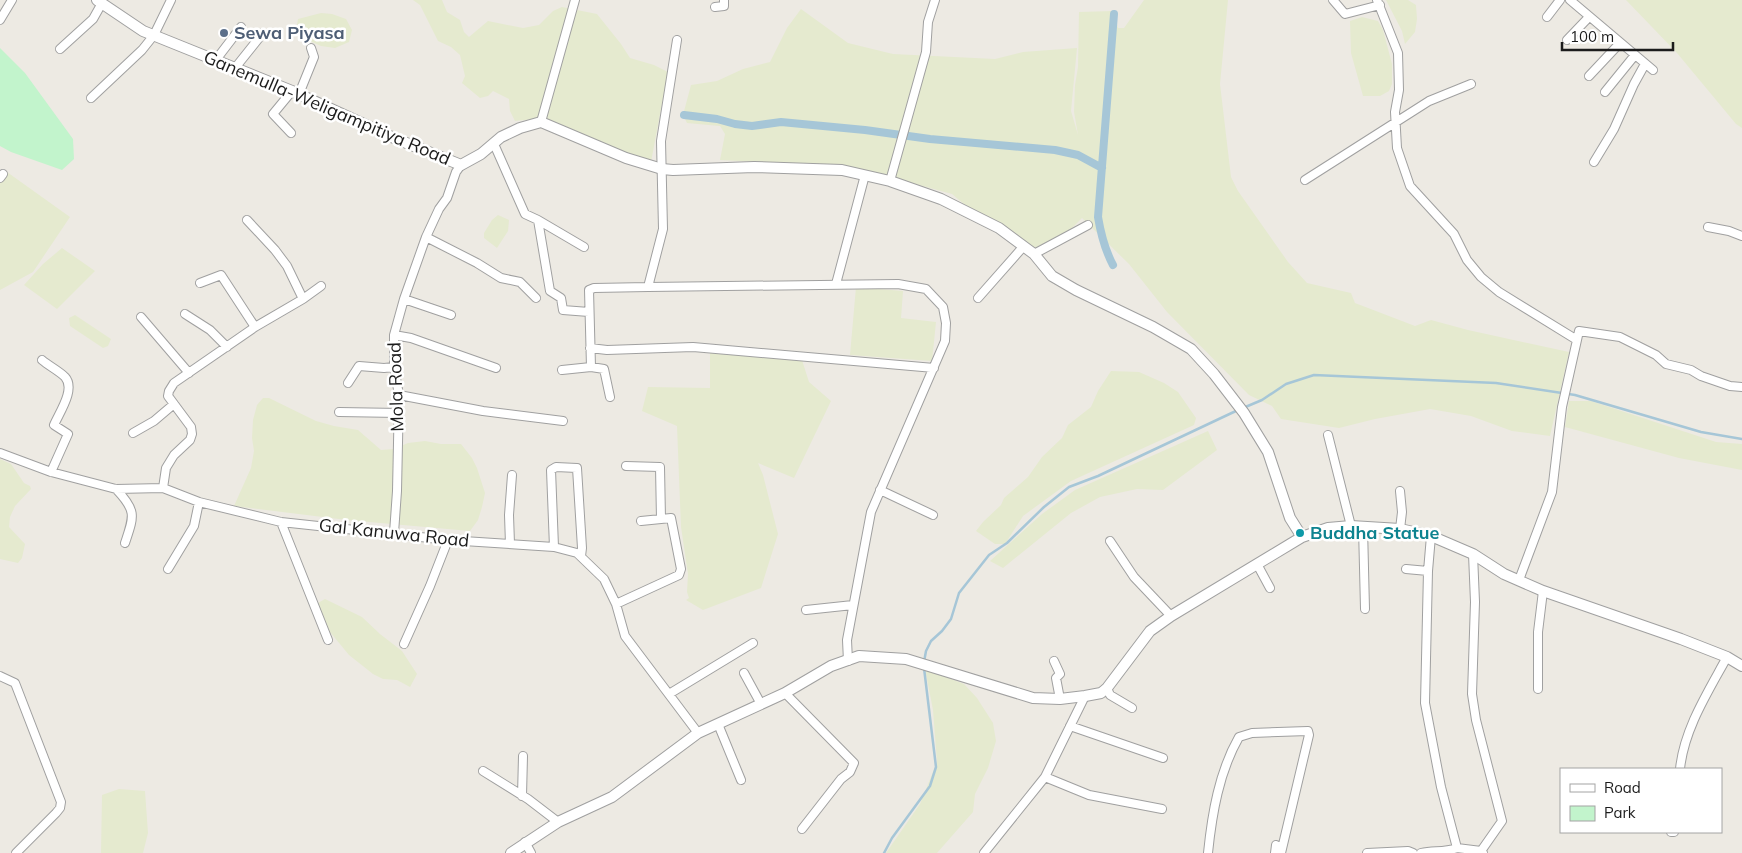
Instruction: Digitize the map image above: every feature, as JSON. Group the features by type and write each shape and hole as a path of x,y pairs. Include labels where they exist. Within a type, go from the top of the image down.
{"street":[{"path":"0,20 12,0"},
{"path":"91,98 142,50 154,35 171,0"},
{"path":"575,0 541,122 626,158 662,169 770,168 842,170 890,181 941,198 998,228 1034,254 1052,276 1076,290 1153,326 1191,349 1236,401 1268,452 1290,518 1302,537"},
{"path":"715,7 724,6 724,0"},
{"path":"890,181 926,52 928,22 935,0"},
{"path":"1333,0 1345,14 1378,2 1398,54 1399,90 1395,112 1397,148 1410,186 1454,234 1467,260 1481,277 1499,292 1577,340"},
{"path":"1547,17 1560,0"},
{"path":"1570,0 1653,70"},
{"path":"60,49 93,19 100,2"},
{"name":"Ganemulla-Weligampitiya Road","path":"100,2 143,31 295,93 394,138 446,157 461,165 494,144 501,137 520,128 541,122"},
{"path":"1567,40 1589,17"},
{"path":"215,61 241,27"},
{"path":"235,68 263,34"},
{"path":"648,287 663,229 661,141 677,40"},
{"path":"1589,76 1620,43"},
{"path":"291,133 273,114 295,93 314,57 311,48"},
{"path":"1605,92 1635,55"},
{"path":"1594,162 1614,130 1634,84 1646,64"},
{"path":"1305,180 1429,101 1471,84"},
{"path":"494,144 525,214 584,247"},
{"name":"Mola Road","path":"394,533 398,491 399,395 394,367 394,334 404,299 426,238 461,165"},
{"path":"836,284 864,175"},
{"path":"247,220 287,266 303,299"},
{"path":"538,220 550,291 561,298 563,310 589,312"},
{"path":"1034,254 1088,225"},
{"path":"1708,227 1742,236"},
{"path":"426,238 477,263 501,278 520,282 536,298"},
{"path":"978,298 1023,247"},
{"path":"200,283 221,275 255,327"},
{"path":"591,367 589,290 594,288 898,284 926,289 943,307 946,323 945,342 871,512 847,640 848,661"},
{"path":"163,488 166,468 174,455 190,440 192,434 191,427 168,396 174,383 255,327 303,299 321,286"},
{"path":"404,299 452,315"},
{"path":"185,314 210,330 226,347"},
{"path":"141,318 189,373"},
{"path":"1520,580 1552,492 1562,407 1579,331 1620,337 1656,355 1666,364 1691,370 1701,376 1730,386 1742,387"},
{"path":"394,334 411,338 496,368"},
{"path":"590,348 607,350 693,347 934,368"},
{"path":"42,360 66,378 69,385 68,395 54,425 68,434 51,472"},
{"path":"348,383 359,366 394,367"},
{"path":"562,370 591,367 604,369 610,397"},
{"path":"399,395 483,411 563,421"},
{"path":"133,433 154,421 174,404"},
{"path":"339,412 399,413"},
{"path":"1328,435 1351,526"},
{"name":"Gal Kanuwa Road","path":"0,454 51,472 116,489 163,488 200,502 281,522 448,540 554,547 577,553 604,579 616,604 625,636 698,733"},
{"path":"626,466 660,467 661,519"},
{"path":"554,547 551,470 556,467 577,468 582,548 580,556"},
{"path":"510,544 509,515 512,476"},
{"path":"116,489 129,502 133,520 125,543"},
{"path":"880,490 934,515"},
{"path":"1400,490 1402,512 1400,529"},
{"path":"168,569 194,526 200,502"},
{"path":"616,604 679,575 681,569 671,518 641,521"},
{"path":"281,522 328,640"},
{"path":"511,853 558,822 612,796 698,733 785,693 831,666 859,656 906,659 1033,698 1060,698 1101,693 1107,688 1150,631 1302,537 1328,528 1351,526 1400,529 1431,536 1473,554 1504,574 1543,591 1726,657 1742,666"},
{"path":"1363,527 1365,609"},
{"path":"1431,536 1428,570 1425,703 1441,787 1457,848"},
{"path":"404,644 448,540"},
{"path":"1110,541 1134,576 1172,616"},
{"path":"1421,853 1428,851 1446,852 1457,848 1482,852 1502,821 1476,720 1472,694 1475,602 1473,554"},
{"path":"1257,564 1270,588"},
{"path":"1406,569 1428,570"},
{"path":"1538,689 1538,632 1543,591"},
{"path":"806,610 853,605"},
{"path":"669,694 753,643"},
{"path":"1680,768 1697,712 1726,657"},
{"path":"1054,661 1060,674 1056,678 1060,698"},
{"path":"744,673 761,704"},
{"path":"0,676 15,683 60,802 60,808 56,813 16,853"},
{"path":"1107,688 1110,695 1132,708"},
{"path":"785,693 854,764 850,772 841,779 802,829"},
{"path":"984,853 1045,777 1085,696"},
{"path":"718,724 741,780"},
{"path":"1070,726 1163,758"},
{"path":"1208,853 1212,815 1229,753 1239,737 1252,733 1308,731 1309,735 1282,850 1276,845 1274,853"},
{"path":"522,796 523,756"},
{"path":"483,771 558,822"},
{"path":"1045,777 1089,796 1162,809"},
{"path":"525,842 531,853"},
{"path":"1367,853 1408,851 1413,853"}],"green space":[{"path":"413,0 442,0 447,12 460,20 464,32 469,37 488,21 523,28 539,25 553,11 562,7 597,14 630,58 654,65 668,72 651,162 646,162 535,119 515,121 510,111 509,99 493,91 488,96 480,98 462,83 465,76 460,55 451,47 438,41 420,5"},
{"path":"1144,0 1228,0 1220,84 1231,177 1238,191 1288,262 1307,283 1351,293 1355,303 1415,326 1431,320 1569,352 1550,436 1512,431 1471,416 1430,409 1339,428 1281,419 1272,406 1249,395 1167,312 1129,264 1082,218 1071,229 1035,248 994,220 965,205 952,194 853,167 720,160 725,134 720,126 687,123 683,115 691,85 717,81 743,69 770,62 787,28 801,9 848,43 893,54 995,59 1023,52 1077,48 1071,111 1078,135 1074,112 1078,67 1079,12 1113,11 1118,28 1124,28"},
{"path":"1386,0 1408,0 1416,5 1417,19 1415,32 1405,44 1402,31"},
{"path":"1626,0 1742,0 1742,128 1736,124 1677,53"},
{"path":"321,13 332,14 346,19 352,30 349,42 335,48 321,46 294,34 293,27 297,25 298,19"},
{"path":"1362,17 1378,21 1383,30 1392,64 1392,84 1389,91 1380,96 1363,96 1351,53 1350,21"},
{"path":"0,48 25,73 73,139 74,159 62,170 11,152 0,146"},
{"path":"7,172 70,217 33,272 0,290 0,182"},
{"path":"498,215 509,220 508,231 497,248 484,238 484,233 492,220"},
{"path":"62,248 95,271 57,309 24,285 43,264"},
{"path":"856,287 903,291 901,318 936,322 932,361 850,355"},
{"path":"75,315 111,339 108,346 103,348 70,326 69,318"},
{"path":"710,351 801,357 809,382 831,401 794,478 758,463 763,475 778,534 761,588 703,610 686,600 689,598 687,592 688,574 681,527 677,426 642,411 648,387 710,388"},
{"path":"1111,371 1139,372 1164,383 1178,392 1196,418 1194,425 1071,481 1023,516 1005,544 995,544 976,531 1001,505 1004,498 1028,477 1042,457 1062,438 1068,425 1091,407 1098,391"},
{"path":"263,398 269,398 316,421 358,430 381,450 394,449 408,443 425,441 441,444 461,444 477,468 485,493 478,520 470,531 347,520 234,506 251,468 254,451 252,438 253,420 257,405"},
{"path":"1569,401 1591,401 1716,442 1742,444 1742,470 1679,458 1565,427"},
{"path":"1208,431 1217,450 1163,490 1137,489 1100,497 1071,513 1003,568 990,561 1042,514 1075,490"},
{"path":"0,459 11,464 24,483 30,486 31,489 15,506 10,517 9,527 25,544 22,558 18,563 0,559"},
{"path":"325,599 362,617 402,651 417,674 410,687 397,680 383,679 373,674 349,655 330,632 318,603"},
{"path":"925,669 964,684 977,698 993,723 996,741 988,768 975,794 973,812 937,853 886,853 920,804 937,762 933,710"},
{"path":"119,789 145,791 148,833 143,853 101,853 102,795"}],"waterway":[{"path":"1113,265 1100,230 1098,217 1114,14"},
{"path":"684,115 752,126 781,122 865,130 930,139 1055,150 1078,155 1102,168"},
{"path":"1243,408 1262,400 1286,384 1314,375 1496,383 1575,395 1701,432 1742,439"},
{"path":"924,662 926,651 931,641 951,619 959,593 989,555 1007,543 1044,507 1069,487 1098,476 1238,410"},
{"path":"884,853 892,838 930,786 936,767 924,668"}],"place":[{"name":"Sewa Piyasa","path":"224,33"},
{"name":"Buddha Statue","path":"1300,533"}]}
